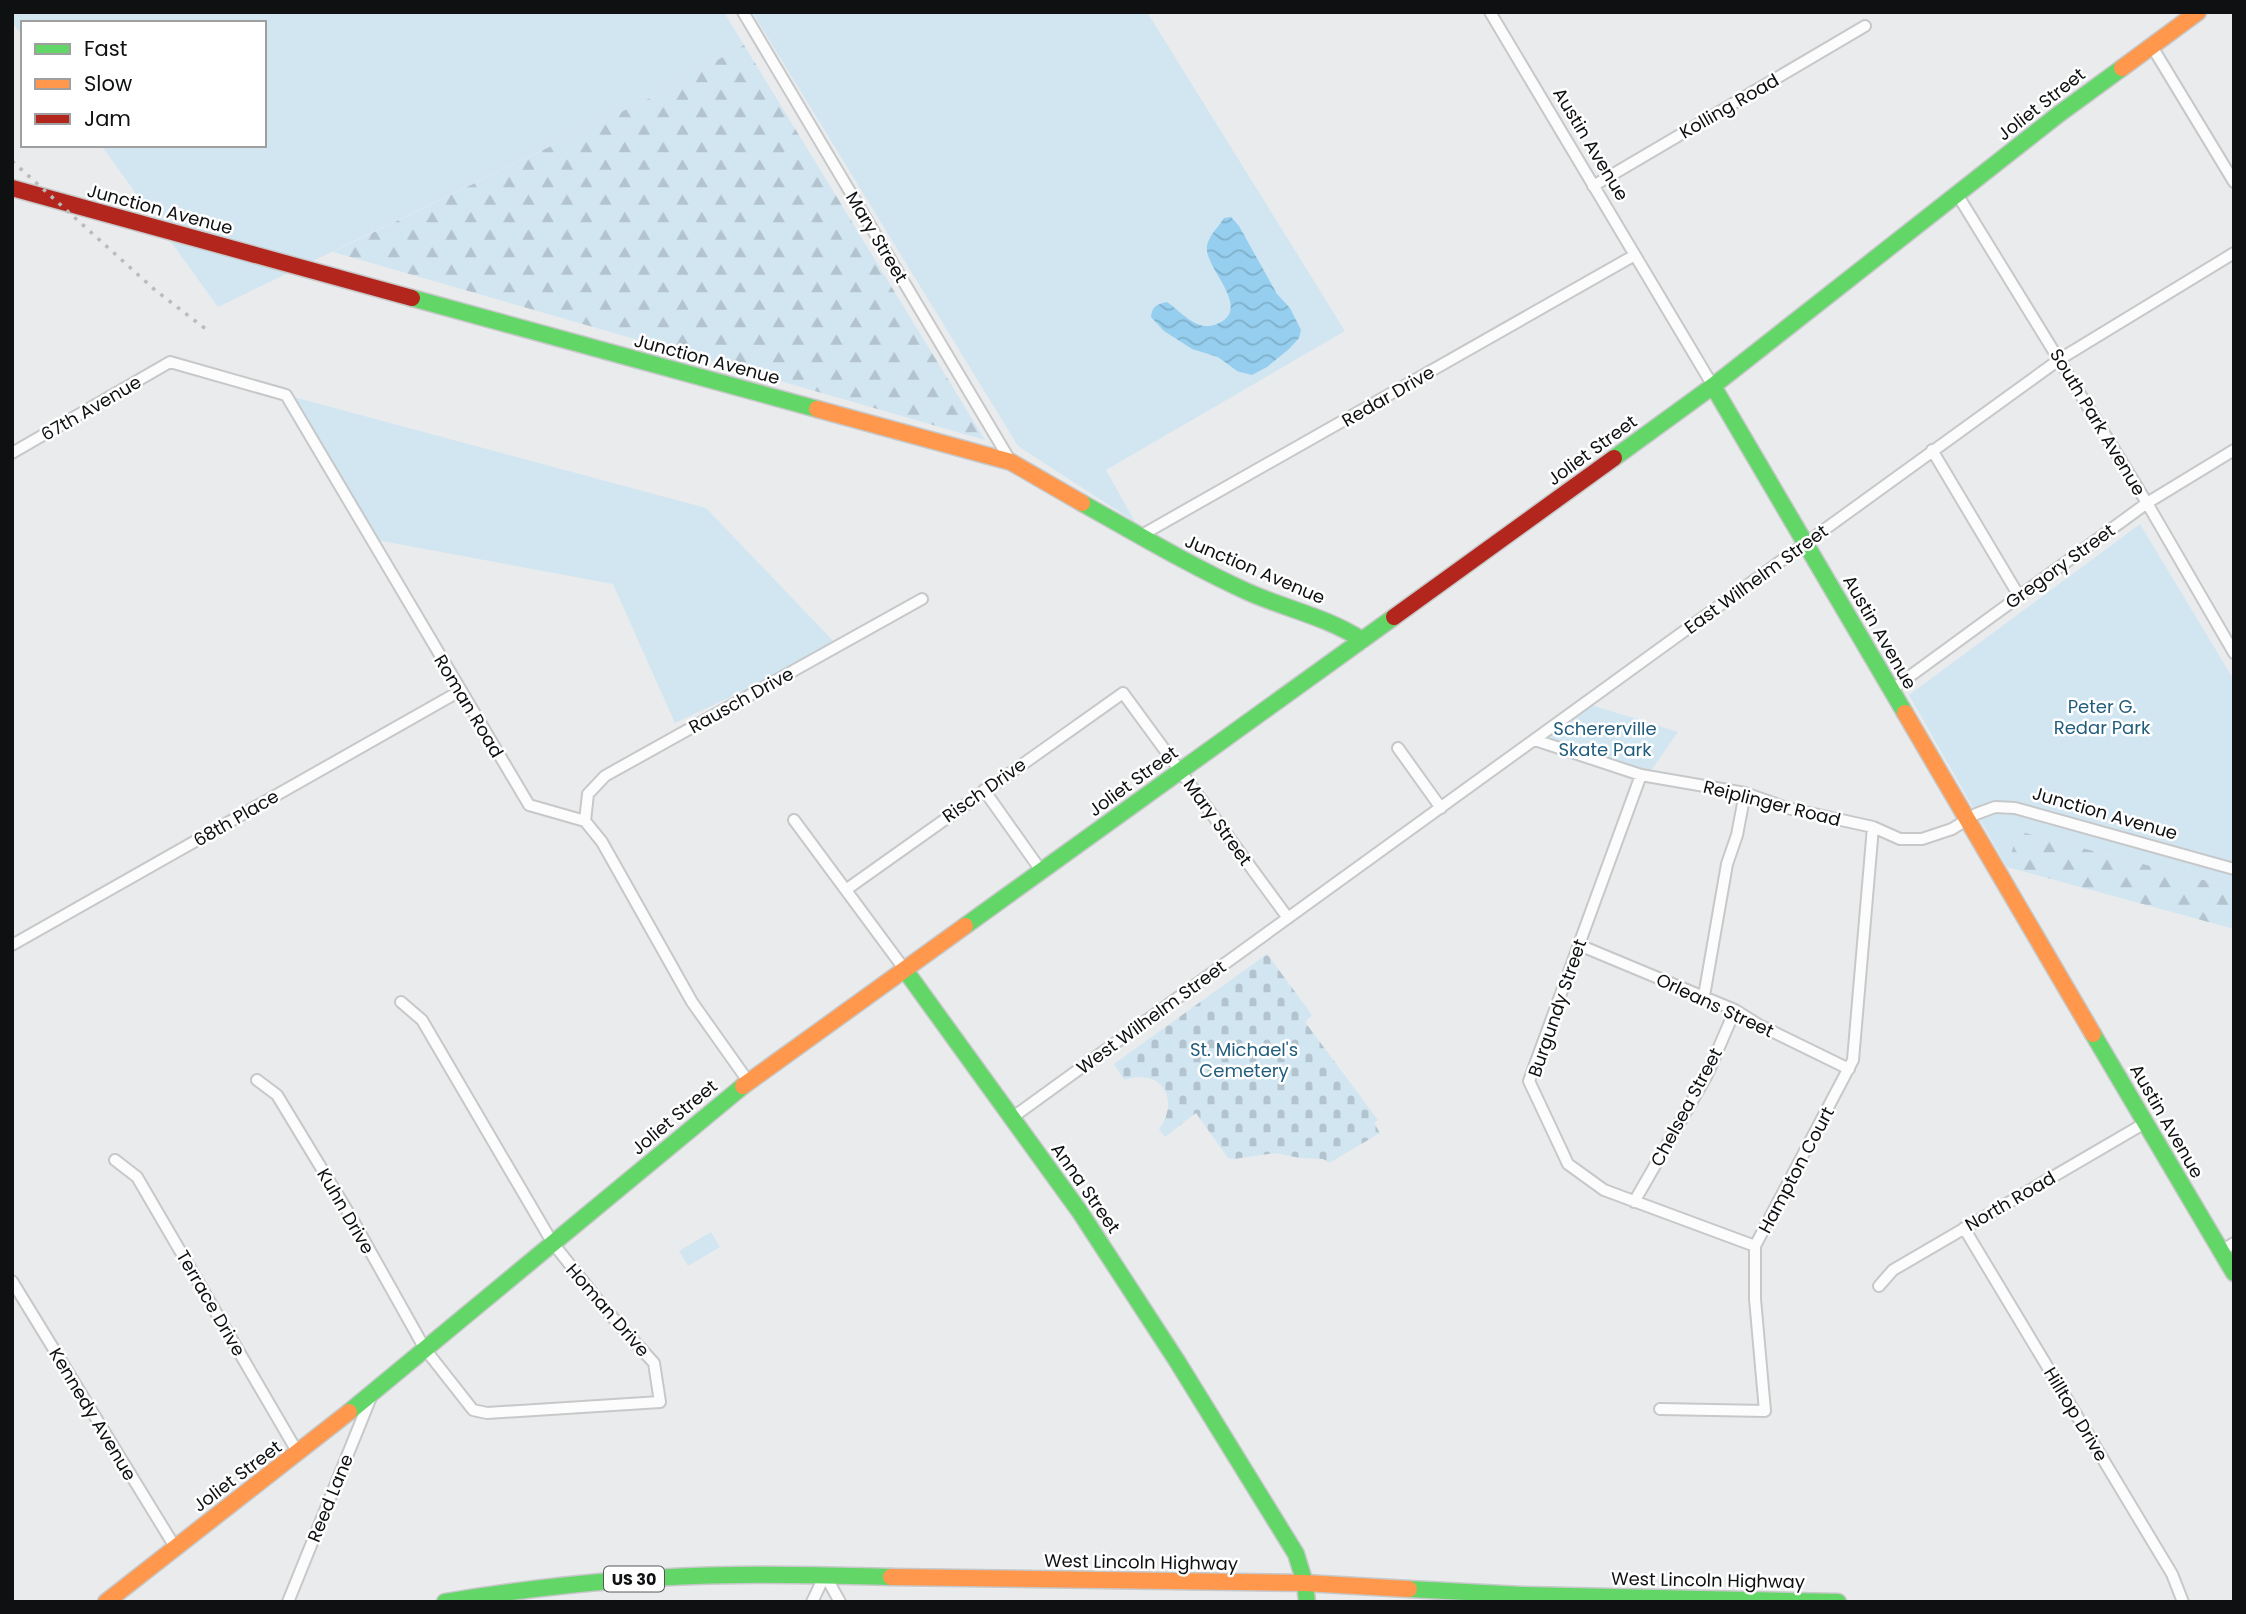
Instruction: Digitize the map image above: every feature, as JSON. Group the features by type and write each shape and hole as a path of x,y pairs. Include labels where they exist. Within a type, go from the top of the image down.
{"street":[{"name":"Mary Street","path":"743,12 1011,462"},
{"name":"Austin Avenue","path":"1490,12 1713,386 2145,1123 2227,1247 2234,1273"},
{"name":"Joliet Street","path":"106,1602 372,1394 748,1081 1042,872 1713,386 2068,107 2198,12"},
{"name":"Kolling Road","path":"1593,186 1865,26"},
{"path":"2151,45 2234,182"},
{"name":"Junction Avenue","path":"12,188 1011,462 1200,570 1258,596 1324,620 1362,640"},
{"name":"South Park Avenue","path":"1957,194 2060,359 2233,649"},
{"name":"East Wilhelm Street","path":"1288,918 2060,359 2234,253"},
{"name":"Redar Drive","path":"1140,536 1635,255"},
{"name":"67th Avenue","path":"12,453 170,362"},
{"name":"Roman Road","path":"170,362 286,395 529,805 585,821"},
{"path":"1932,450 2019,596"},
{"name":"Gregory Street","path":"1891,690 2147,503 2234,450"},
{"name":"Rausch Drive","path":"585,821 588,793 606,776 922,599"},
{"name":"68th Place","path":"12,946 460,691"},
{"name":"Mary Street","path":"1123,693 1288,918"},
{"name":"Risch Drive","path":"847,889 1123,693"},
{"name":"Reiplinger Road","path":"1535,740 1642,775 1745,793 1787,808 1874,828 1900,838 1922,839 1967,820"},
{"path":"1398,748 1441,808"},
{"name":"Burgundy Street","path":"1642,775 1529,1081 1568,1164 1604,1190 1755,1246"},
{"path":"984,790 1042,872"},
{"path":"1704,996 1727,864 1737,835 1745,793"},
{"name":"Junction Avenue","path":"1967,820 1995,807 2015,808 2234,869"},
{"name":"Anna Street","path":"794,820 1013,1117 1103,1245 1296,1554 1305,1583 1307,1602"},
{"path":"585,821 601,842 692,1002 748,1081"},
{"name":"Hampton Court","path":"1660,1409 1765,1411 1755,1299 1755,1246 1853,1060 1874,828"},
{"name":"West Wilhelm Street","path":"1013,1117 1288,918"},
{"name":"Orleans Street","path":"1579,945 1735,1010 1759,1025 1849,1069"},
{"name":"Homan Drive","path":"401,1002 422,1020 552,1242 598,1301 653,1363 660,1402 487,1413 473,1410 425,1349"},
{"name":"Chelsea Street","path":"1634,1202 1707,1075 1735,1010"},
{"name":"Kuhn Drive","path":"257,1080 277,1095 351,1217 425,1349"},
{"name":"North Road","path":"1879,1286 1893,1269 2145,1123"},
{"name":"Terrace Drive","path":"115,1160 137,1177 298,1453"},
{"name":"Hilltop Drive","path":"1965,1228 2172,1574 2183,1602"},
{"name":"Kennedy Avenue","path":"12,1281 174,1547"},
{"name":"Reed Lane","path":"288,1602 372,1394"},
{"name":"West Lincoln Highway","path":"445,1602 572,1584 737,1575 1305,1583 1523,1598 1838,1602"},
{"path":"812,1602 825,1576"},
{"path":"825,1576 840,1602"}],"green space":[{"path":"12,12 724,12 744,45 648,99 218,307 102,147 266,147 266,21 21,21 21,33 12,22"},
{"path":"752,12 1147,12 1345,331 1106,470 1135,522 1018,446"},
{"path":"744,45 985,440 333,252 648,99"},
{"path":"286,395 706,508 838,646 675,723 613,584 371,539"},
{"name":"Peter G. Redar Park","path":"2140,524 2234,680 2234,888 2018,831 2007,867 1909,695"},
{"name":"Schererville Skate Park","path":"1585,703 1678,732 1647,776 1535,740"},
{"path":"2018,831 2234,888 2234,929 2007,867"},
{"name":"St. Michael's Cemetery","path":"1267,954 1312,1015 1305,1022 1378,1120 1374,1123 1380,1133 1329,1163 1323,1159 1275,1153 1228,1158 1196,1113 1165,1137 1159,1129 1168,1107 1164,1088 1148,1078 1124,1080 1114,1064"},
{"path":"711,1232 720,1247 688,1266 679,1251"}],"water":[{"path":"1231,217 1239,226 1277,294 1290,308 1301,330 1299,338 1289,349 1252,375 1237,371 1218,357 1192,349 1164,331 1151,317 1156,306 1167,302 1191,321 1204,326 1219,323 1228,317 1230,299 1210,260 1207,247 1224,218"}],"railway":[{"path":"12,161 155,290 207,330"}],"traffic: fast":[{"path":"1614,458 1713,386 2059,114 2122,68"},
{"path":"412,298 817,409"},
{"path":"1713,386 1905,713"},
{"path":"1082,503 1227,582 1335,625 1362,640"},
{"path":"965,926 1394,617"},
{"path":"905,970 1080,1212 1177,1361 1296,1554 1305,1583 1307,1602"},
{"path":"2093,1034 2234,1273"},
{"path":"349,1412 743,1086"},
{"path":"445,1602 517,1591 663,1577 891,1577"},
{"path":"1409,1589 1522,1595 1838,1602"}],"traffic: slow":[{"path":"2122,68 2198,12"},
{"path":"817,409 1011,462 1082,503"},
{"path":"1905,713 2093,1034"},
{"path":"743,1086 965,926"},
{"path":"106,1602 349,1412"},
{"path":"891,1577 1305,1583 1409,1589"}],"traffic: jam":[{"path":"12,188 412,298"},
{"path":"1394,617 1614,458"}]}
